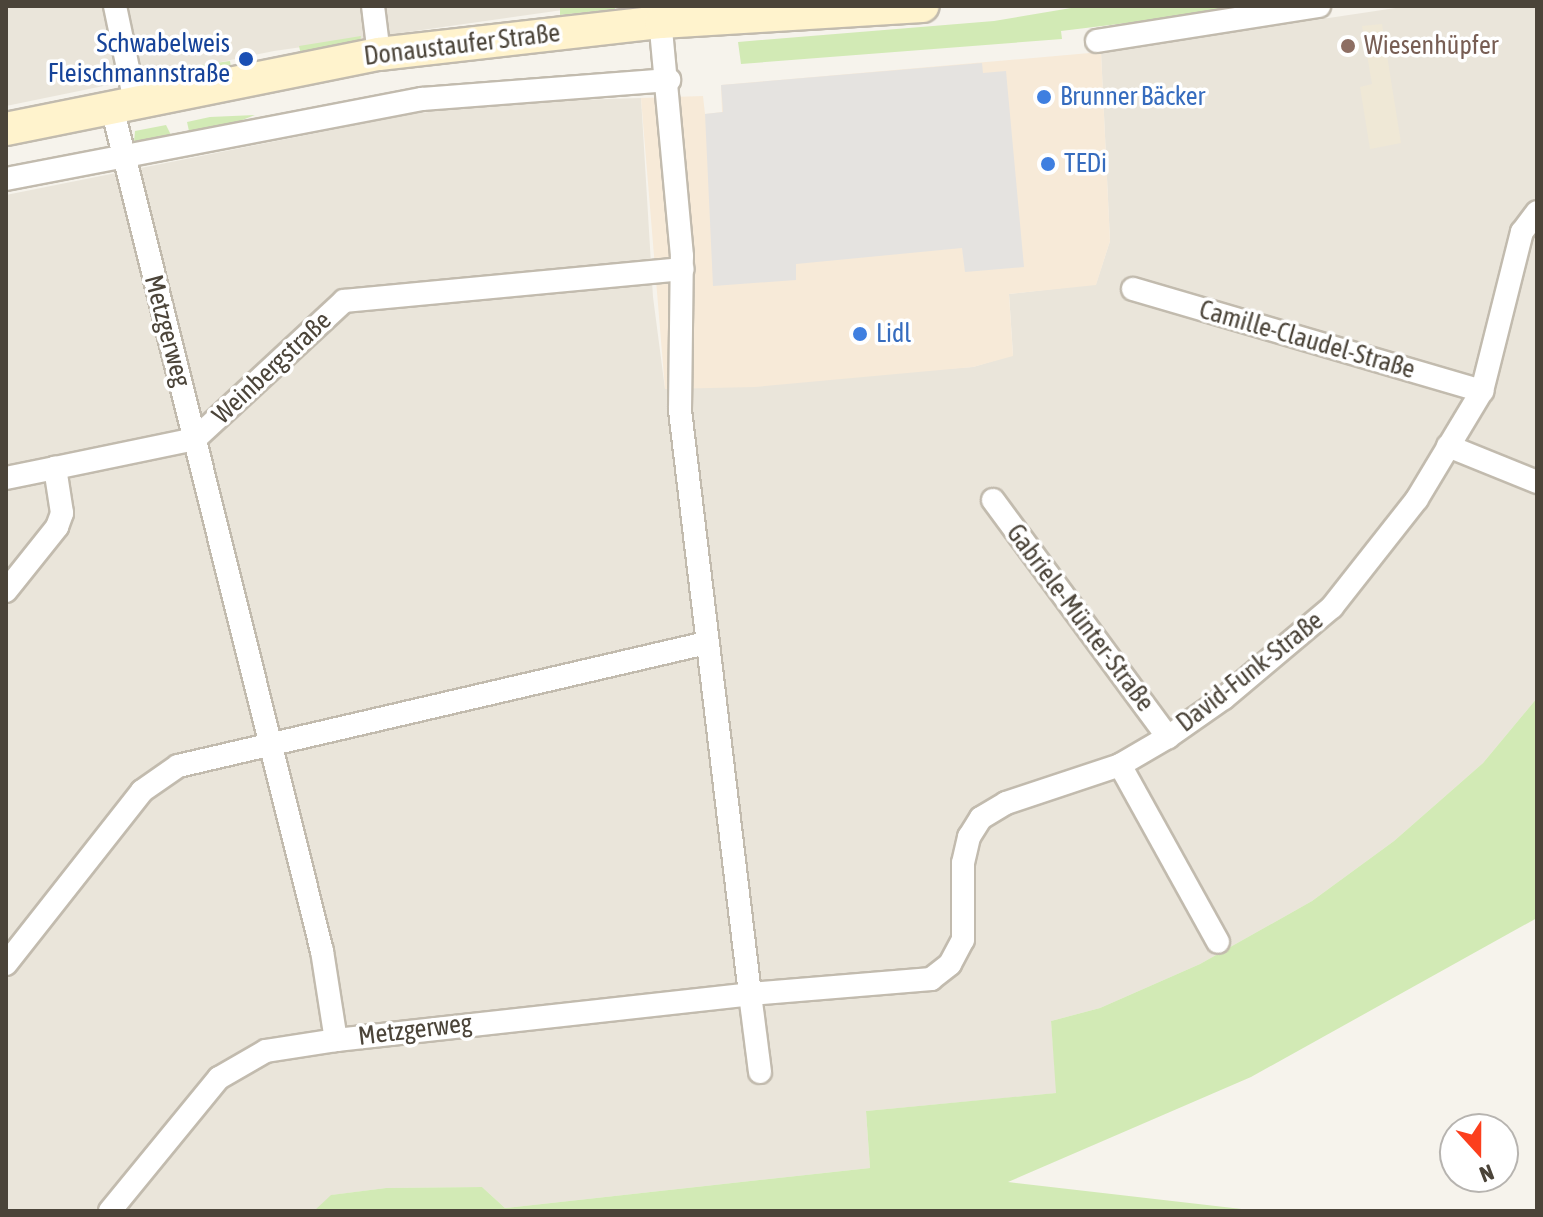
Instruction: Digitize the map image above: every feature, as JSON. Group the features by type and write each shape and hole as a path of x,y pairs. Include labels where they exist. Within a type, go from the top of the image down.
{"main road":[{"name":"Donaustaufer Straße","path":"6,129 379,54 660,14 923,6"}],"street":[{"name":"Metzgerweg","path":"115,6 123,104 121,154 322,951 336,1040 750,994"},
{"path":"373,6 379,54"},
{"path":"1097,41 1319,6"},
{"path":"660,14 669,80 682,269 680,410 760,1072"},
{"name":"Donaustaufer Straße","path":"6,179 121,154 422,99 669,80"},
{"name":"David-Funk-Straße","path":"750,994 931,979 950,964 963,940 963,863 969,837 981,818 1006,803 1120,765 1168,737 1224,698 1332,607 1417,499 1482,391 1522,232 1537,212"},
{"name":"Weinbergstraße","path":"6,478 195,439 344,301 682,269"},
{"name":"Camille-Claudel-Straße","path":"1133,289 1482,391"},
{"path":"1448,446 1537,482"},
{"path":"6,591 57,527 62,513 55,468"},
{"name":"Gabriele-Münter-Straße","path":"993,500 1168,737"},
{"path":"6,964 161,774 270,742 706,643"},
{"path":"1120,765 1218,942"},
{"path":"110,1211 219,1078 236,1065 266,1051 336,1040"}],"shaded area":[{"path":"6,6 591,6 274,51 6,106"},
{"path":"1409,6 1537,6 1537,698 1483,763 1394,841 1312,901 1200,964 1100,1008 1051,1021 1057,1093 866,1111 870,1168 505,1208 482,1187 386,1188 332,1195 315,1211 6,1211 6,195 412,114 513,102 641,98 653,297 665,389 973,367 1013,355 1009,294 1096,284 1110,241 1101,52"},
{"path":"1382,24 1401,143 1370,149 1360,87 1372,84 1362,26"},
{"path":"1101,52 1110,241 1096,285 1009,294 1013,356 973,367 755,387 665,389 641,98 703,96 705,114 722,112 721,85"},
{"name":"Lidl","path":"982,63 983,73 1006,71 1024,267 965,272 962,248 796,264 796,280 713,286 705,114 723,112 721,85"}],"green space":[{"path":"614,6 615,9 560,15 560,8"},
{"path":"1083,6 1239,6 1240,15 1225,19 1223,8 1172,17 1172,26 1137,31 1135,22 1061,31 1062,39 741,64 738,42 994,21"},
{"path":"361,36 360,42 302,59 299,46"},
{"path":"230,61 232,75 176,83 174,69"},
{"path":"255,115 191,140 187,122 210,117"},
{"path":"166,125 175,143 154,147 134,142 135,131"},
{"path":"1537,698 1537,918 1251,1077 1008,1182 1259,1211 314,1211 331,1195 386,1188 482,1187 505,1208 870,1168 866,1111 1056,1093 1051,1021 1100,1008 1200,964 1312,901 1394,841 1483,763"}],"place":[{"name":"Wiesenhüpfer","path":"1348,46"},
{"name":"Schwabelweis Fleischmannstraße","path":"246,59"},
{"name":"Brunner Bäcker","path":"1044,97"},
{"name":"TEDi","path":"1048,164"},
{"name":"Lidl","path":"860,334"}]}
